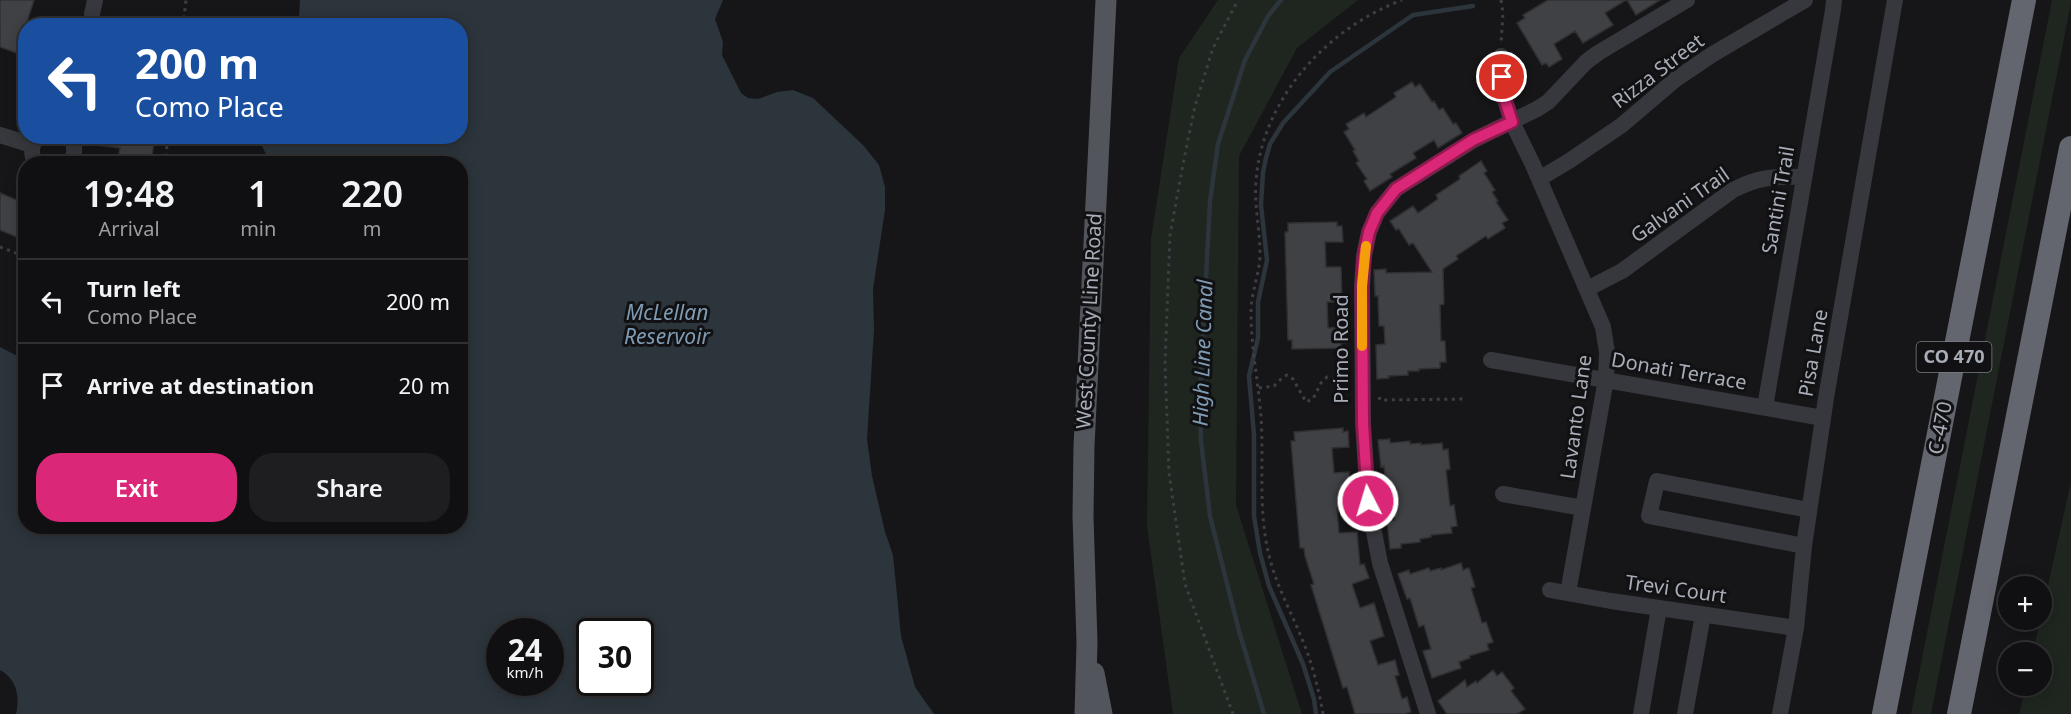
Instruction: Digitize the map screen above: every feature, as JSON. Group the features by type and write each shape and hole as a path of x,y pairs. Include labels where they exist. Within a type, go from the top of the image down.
{"highway":[{"name":"C-470","path":"1884,714 2024,0"},
{"path":"1959,714 2071,148"}],"main road":[{"name":"West County Line Road","path":"1085,714 1087,643 1083,516 1084,446 1106,0"},
{"name":"West County Line Road","path":"1087,643 1102,714"}],"street":[{"name":"Primo Road","path":"1428,714 1380,562 1368,501 1363,423 1362,286 1364,256 1369,232 1377,213 1396,189 1473,140 1548,102 1586,62 1598,53 1687,0"},
{"name":"Rizza Street","path":"1539,178 1623,125 1676,78 1805,0"},
{"name":"Santini Trail","path":"1765,407 1834,0"},
{"name":"Pisa Lane","path":"1780,714 1796,628 1804,546 1823,418 1895,0"},
{"name":"Lavanto Lane","path":"1501,56 1504,97 1512,122 1604,327 1607,352 1605,379 1568,593"},
{"path":"0,135 18,138"},
{"name":"Galvani Trail","path":"1587,289 1622,271 1733,190 1752,180 1778,176 1803,177"},
{"name":"Donati Terrace","path":"1491,360 1823,418"},
{"path":"1804,546 1649,516 1657,481 1809,510"},
{"path":"1503,494 1583,508"},
{"name":"Trevi Court","path":"1550,590 1796,628"},
{"path":"1641,714 1659,608"},
{"path":"1684,714 1703,615"}],"path":[{"path":"184,18 186,0"},
{"path":"1233,714 1185,584 1169,473 1165,363 1170,235 1184,159 1195,106 1213,48 1238,0"},
{"path":"1323,714 1304,644 1283,599 1271,565 1263,524 1262,428 1251,313 1260,253 1256,212 1256,176 1262,144 1269,124 1288,90 1303,70 1351,26 1378,10 1402,0"},
{"path":"1501,0 1503,13 1501,56"},
{"path":"0,247 18,254"}],"shaded area":[{"path":"1218,0 1358,0 1297,48 1239,156 1236,505 1302,714 1173,714 1147,526 1151,239 1179,58"},
{"path":"2052,0 2071,0 2071,3 1931,714 1911,714"},
{"path":"2071,482 2071,714 2019,714 2024,696 2052,696 2052,642 2035,642 2038,630 2052,630 2052,576 2050,576"}],"water":[{"name":"McLellan Reservoir","path":"300,0 723,0 715,19 723,42 722,55 741,93 748,98 758,99 777,92 793,90 813,98 864,146 879,165 885,187 885,210 873,289 874,330 867,439 872,476 885,532 893,555 901,636 915,687 934,714 16,714 18,701 14,683 0,670 0,347 18,356 18,534 468,534 468,156 267,156 261,144 468,144 468,18 299,18"}],"building":[{"path":"0,0 34,0 28,18 18,18 17,53 0,47"},
{"path":"1548,0 1626,0 1605,13 1613,25 1583,43 1575,31 1554,44 1562,59 1549,67 1546,63 1542,65 1517,23 1525,18 1523,15"},
{"path":"1627,0 1660,0 1636,15"},
{"path":"1412,82 1415,87 1420,84 1432,102 1434,101 1439,110 1443,108 1462,133 1438,148 1434,140 1413,153 1416,158 1390,174 1392,177 1370,191 1364,181 1367,179 1356,163 1359,161 1353,151 1355,150 1344,132 1349,129 1346,124 1364,113 1366,117 1396,97 1394,93"},
{"path":"90,144 154,144 152,156 118,156 120,148"},
{"path":"1481,161 1487,171 1484,173 1495,190 1492,192 1498,201 1496,202 1508,220 1502,223 1505,228 1488,239 1486,236 1456,256 1458,259 1443,269 1444,304 1440,305 1441,341 1445,341 1446,362 1440,362 1440,368 1419,369 1419,371 1408,371 1408,375 1377,379 1376,345 1385,344 1384,326 1379,326 1374,270 1386,269 1386,273 1432,272 1413,243 1409,245 1399,229 1396,230 1390,221 1413,206 1418,213 1438,199 1436,195 1460,179 1459,176"},
{"path":"0,193 18,201 18,238 0,230"},
{"path":"1337,222 1337,226 1342,226 1343,242 1325,242 1326,267 1341,267 1342,302 1327,302 1328,328 1345,327 1346,343 1341,343 1341,348 1292,349 1292,340 1288,340 1285,232 1288,232 1288,223"},
{"path":"1343,428 1343,432 1348,431 1349,447 1332,448 1334,473 1349,472 1352,507 1337,508 1339,533 1357,532 1360,565 1364,564 1369,578 1352,584 1360,608 1374,603 1384,636 1370,641 1378,665 1395,660 1399,675 1395,676 1402,699 1407,697 1411,712 1404,714 1355,714 1347,687 1343,688 1311,585 1314,584 1304,548 1300,548 1291,441 1295,441 1294,432"},
{"path":"1390,439 1390,443 1410,441 1410,444 1421,443 1421,445 1442,443 1443,450 1448,449 1450,469 1446,470 1450,506 1454,505 1457,526 1451,527 1452,533 1431,535 1431,537 1420,539 1420,542 1401,544 1401,548 1390,549 1387,521 1395,520 1393,496 1387,496 1378,440"},
{"path":"1461,563 1463,570 1469,568 1475,587 1471,588 1482,623 1486,622 1493,642 1487,644 1489,650 1469,656 1470,658 1459,662 1461,668 1432,678 1423,651 1431,649 1424,625 1419,627 1410,598 1407,599 1398,574 1409,570 1410,574 1429,568 1430,571 1441,568 1441,570"},
{"path":"1493,670 1497,676 1502,672 1514,688 1511,691 1525,709 1517,714 1447,714 1438,701 1465,680 1467,687 1476,681 1477,683"}],"waterway":[{"name":"High Line Canal","path":"1264,714 1239,631 1210,516 1201,441 1200,394 1210,201 1218,144 1245,60 1268,16 1281,0"},
{"path":"1316,714 1314,699 1303,664 1269,586 1260,553 1254,516 1254,435 1249,376 1258,338 1258,302 1267,260 1261,205 1266,158 1270,144 1283,123 1330,72 1413,15 1473,6"}],"slow traffic":[{"path":"1362,346 1362,286 1366,246"}],"route":[{"path":"1368,501 1363,423 1362,286 1364,256 1369,232 1377,213 1396,189 1473,140 1512,122 1504,97 1502,77"}]}
